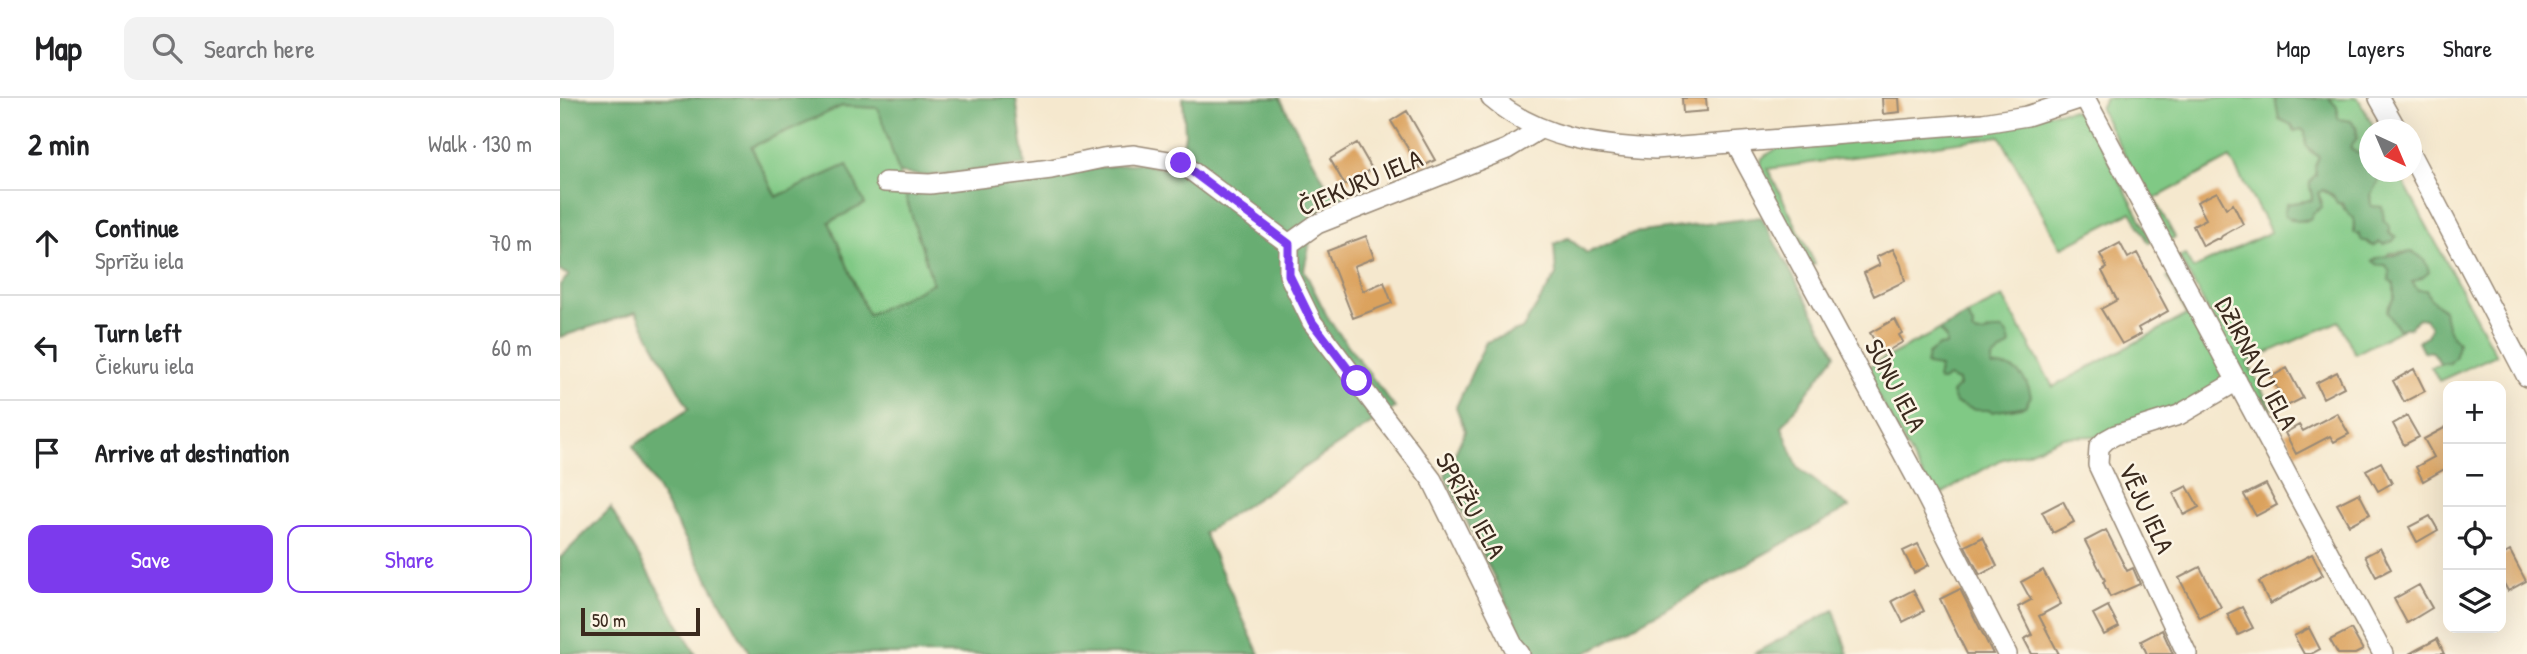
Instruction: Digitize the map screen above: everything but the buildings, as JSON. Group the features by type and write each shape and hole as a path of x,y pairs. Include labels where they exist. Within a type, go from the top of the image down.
{"street":[{"path":"1491,98 1516,117 1540,129 1587,142 1655,149 1983,123 2027,116 2083,98"},
{"name":"DZIRNAVU IELA","path":"2083,98 2383,654"},
{"path":"2379,98 2391,119"},
{"name":"ČIEKURU IELA","path":"885,182 930,184 1135,155 1181,163 1289,244 1317,225 1507,149 1540,129"},
{"name":"SŪNU IELA","path":"1736,144 1924,492 2007,654"},
{"path":"2422,176 2527,377"},
{"name":"SPRĪŽU IELA","path":"1289,244 1289,275 1312,322 1432,480 1514,647 1520,654"},
{"name":"VĒJU IELA","path":"2187,654 2098,465 2097,455 2099,447 2115,435 2179,415 2236,381"}],"green space":[{"path":"560,98 1016,98 1025,165 927,176 899,173 878,108 842,106 751,147 776,197 847,165 865,204 829,222 868,315 933,283 904,191 1138,163 1178,172 1185,134 1183,98 1280,98 1329,190 1340,185 1348,199 1316,215 1304,270 1329,320 1395,408 1204,533 1259,654 750,654 633,446 689,409 636,312 560,337 560,285 569,275 560,271"},
{"path":"2105,98 2276,98 2279,116 2305,131 2305,141 2310,151 2319,157 2312,200 2287,204 2290,220 2306,221 2319,210 2322,202 2318,193 2322,190 2355,218 2353,230 2371,245 2374,246 2380,241 2383,244 2393,241 2377,208 2371,207 2370,195 2378,182 2403,182 2496,355 2439,381 2431,367 2444,364 2450,338 2441,308 2416,288 2412,281 2417,279 2423,259 2413,252 2389,253 2382,265 2386,265 2391,272 2389,280 2394,284 2394,297 2387,309 2398,329 2403,329 2355,354 2339,321 2247,362 2272,409 2270,410 2263,398 2255,397 2179,257 2185,255 2193,269 2271,232 2230,158 2154,199 2175,237 2170,240 2100,109"},
{"path":"2275,98 2329,98 2337,107 2338,119 2351,121 2356,127 2357,138 2350,147 2359,154 2359,182 2378,182 2370,195 2371,206 2382,207 2389,233 2396,237 2393,241 2383,244 2380,242 2374,246 2362,241 2359,234 2354,233 2354,218 2342,203 2337,203 2333,195 2323,190 2318,193 2322,207 2313,213 2310,219 2297,221 2285,216 2287,204 2312,200 2310,181 2316,175 2315,166 2319,157 2306,146 2305,131 2295,131 2292,125 2279,119"},
{"path":"2358,98 2370,119 2359,119 2359,154 2350,147 2357,134 2356,126 2338,119 2338,111 2328,100"},
{"path":"842,106 879,108 933,284 868,315 829,222 847,165 776,197 751,147"},
{"path":"2072,110 2086,116 2152,241 2149,243 2131,212 2061,248 2000,136 1768,169 1815,264 1808,266 1759,171 1762,158 1779,147"},
{"path":"1761,217 1836,354 1782,427 1798,468 1849,507 1584,654 1538,654 1525,641 1445,476 1465,431 1456,407 1486,342 1522,329 1556,275 1554,244 1568,238 1587,253 1633,233"},
{"path":"2408,252 2422,258 2429,272 2412,282 2418,290 2426,290 2429,297 2444,311 2448,328 2458,342 2456,356 2450,363 2440,364 2433,352 2423,351 2418,341 2427,336 2431,327 2425,319 2419,318 2410,327 2398,329 2387,312 2394,297 2394,284 2389,280 2390,272 2386,265 2378,265 2373,261"},
{"path":"2170,275 2204,335 2199,338 2206,349 2210,347 2226,377 2214,392 2100,436 2063,437 2026,453 2000,460 1938,496 1934,496 1858,361 1863,358 1868,367 1939,330 1946,338 1946,345 1936,365 1940,367 1938,372 1958,381 1960,403 1992,410 2025,406 1992,367 1992,359 1999,352 1988,331 1983,335 1972,332 1973,326 1967,315 2003,297 2053,387 2187,315 2167,277"},
{"path":"1967,315 1973,326 1972,332 1977,334 2000,330 2008,336 2010,345 1992,359 1992,367 2006,367 2018,372 2026,382 2031,396 2025,406 1992,412 1975,410 1956,403 1952,393 1959,386 1958,381 1948,377 1939,381 1937,378 1940,367 1926,365 1928,354 1939,346 1946,345 1946,338 1939,330"},
{"path":"611,508 696,654 560,654 560,558"},
{"path":"1834,610 1848,654 1753,654"}],"route":[{"path":"1181,163 1289,244 1289,275 1312,322 1357,381"}]}
